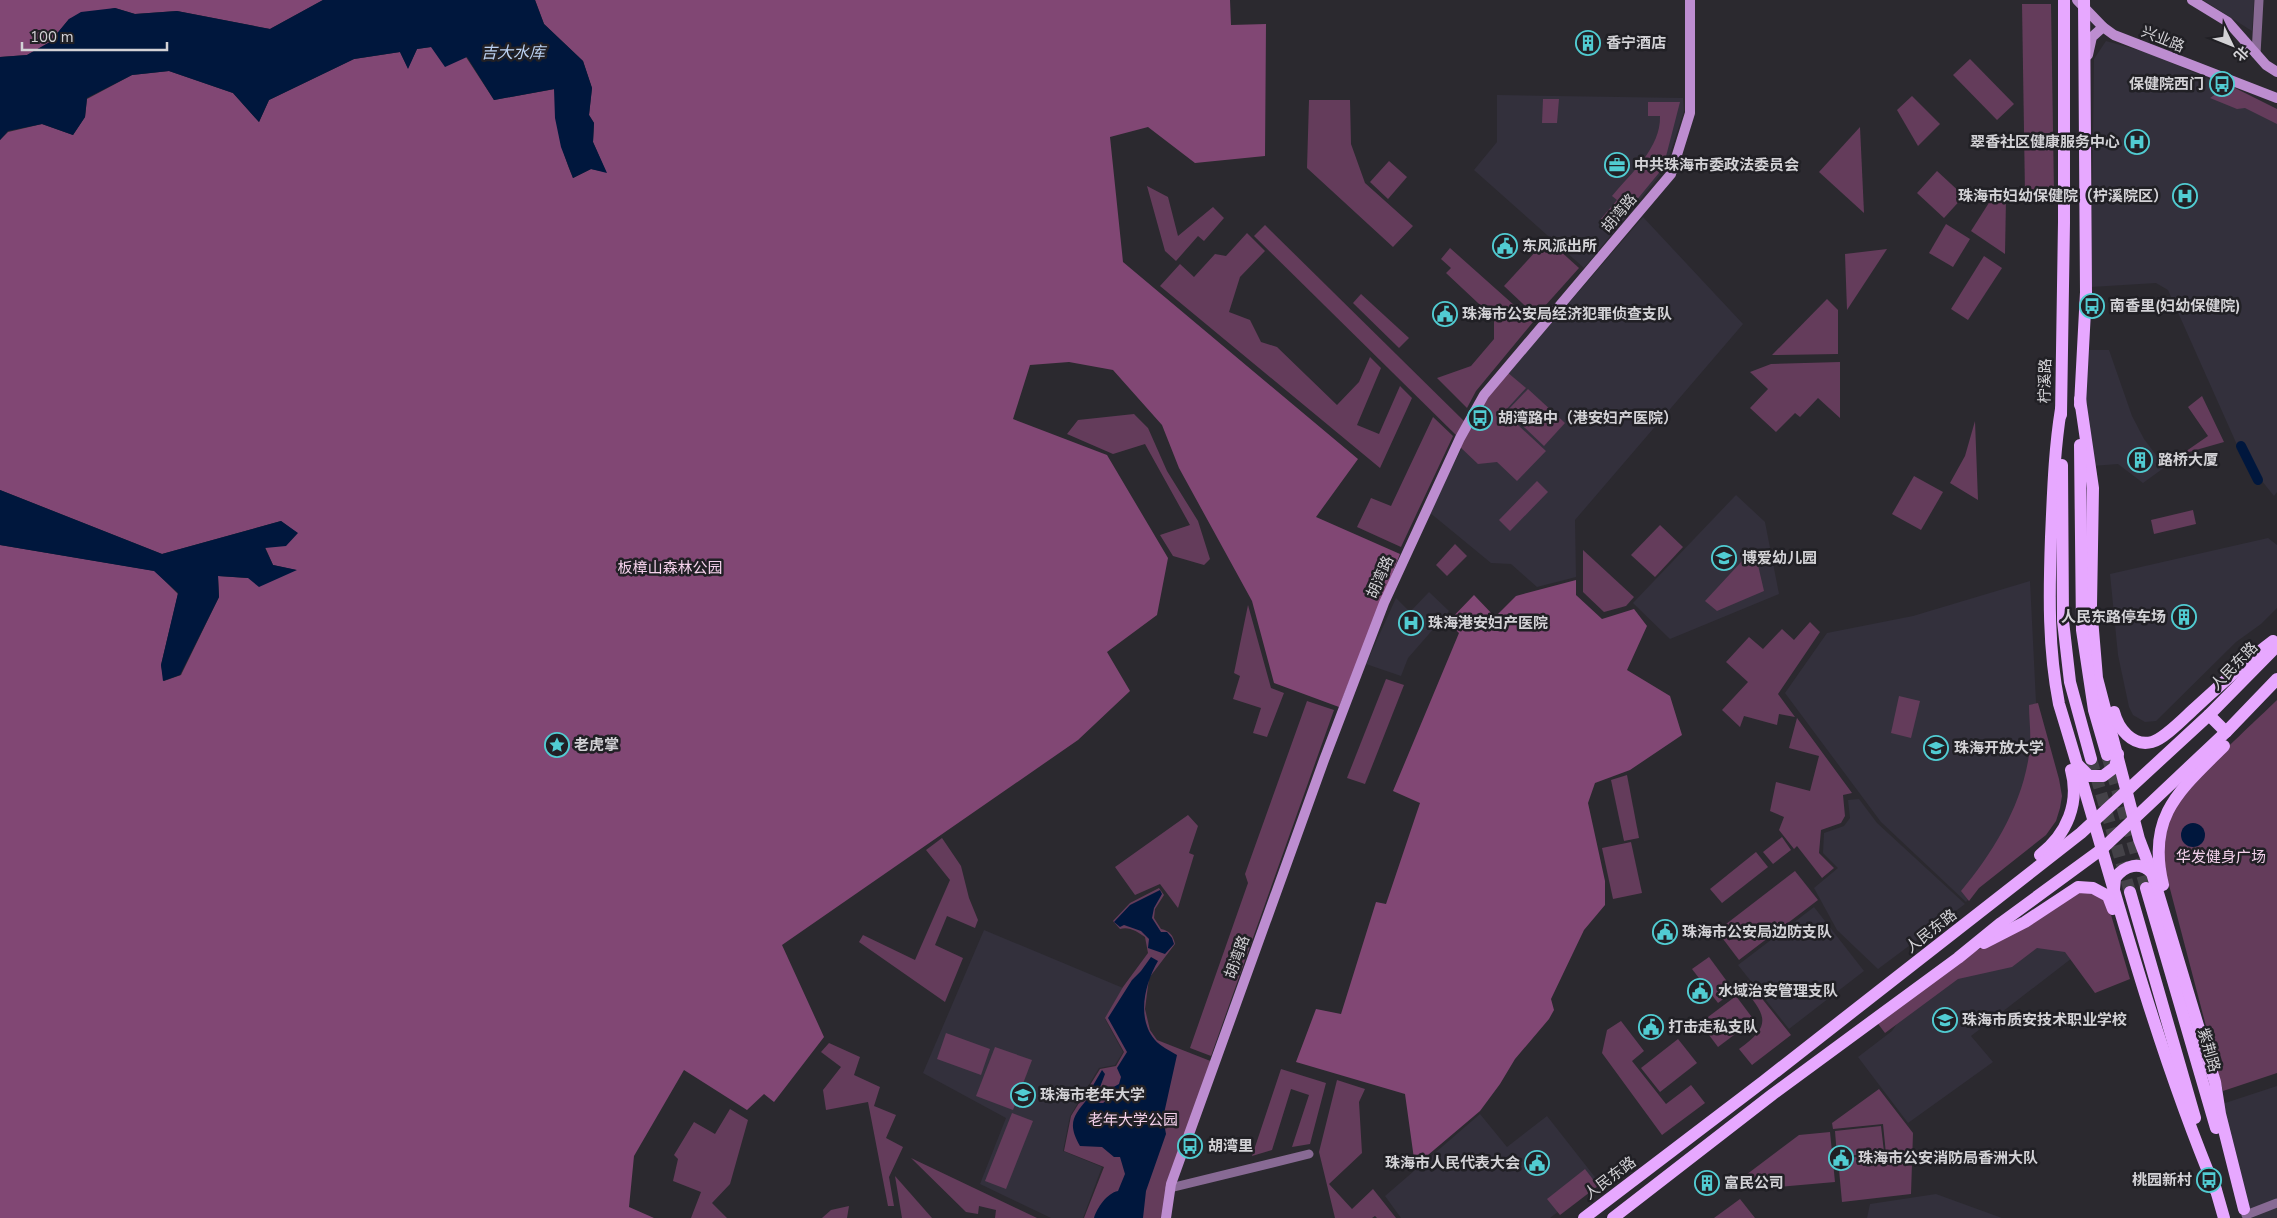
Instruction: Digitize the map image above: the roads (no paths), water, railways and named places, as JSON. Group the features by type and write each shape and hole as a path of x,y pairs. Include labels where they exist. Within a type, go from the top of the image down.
{"main road":[{"name":"柠溪路","path":"2064,0 2061,409 2063,621 2070,682 2091,759"},
{"path":"2082,2 2086,292 2080,398 2082,630 2094,710 2127,791 2139,839 2152,873 2194,1011 2215,1082 2220,1114 2245,1214"},
{"path":"2064,119 2084,119"},
{"path":"2078,765 2090,776 2103,776 2115,767 2098,678 2091,606 2093,488 2080,398"},
{"path":"2061,409 2054,454 2048,601 2054,676 2060,704 2115,894 2164,1054 2188,1123 2216,1191"},
{"path":"2091,606 2116,722 2126,735 2138,742 2152,742 2170,730 2250,658 2277,638"},
{"name":"人民东路","path":"1584,1218 1990,905 2095,820 2209,715 2277,646"},
{"path":"1613,1218 1773,1094 1958,958 2000,923 2102,849 2226,732 2277,679"},
{"path":"2194,1011 2185,959 2160,871 2158,849 2161,825 2174,799 2185,784 2277,691"},
{"path":"2000,923 1990,905 2010,879 2052,846 2072,813 2075,785 2062,737 2060,704"},
{"path":"2209,715 2226,732"},
{"path":"2115,894 2116,878 2126,868 2141,866 2152,873"},
{"path":"1958,958 2025,922 2078,887 2093,888 2108,896 2142,1006 2164,1054"},
{"name":"紫荆路","path":"2146,888 2205,1094 2245,1214"},
{"path":"2130,892 2224,1218"}],"street":[{"name":"胡湾路","path":"1166,1218 1170,1188 1322,766 1384,603 1460,438 1484,395 1671,174 1690,113 1690,0"},
{"path":"2192,0 2228,22 2266,65 2277,72"},
{"path":"2256,54 2259,0"},
{"name":"兴业路","path":"2082,2 2103,27 2114,35 2277,98"},
{"path":"2084,73 2092,37 2103,27"},
{"path":"1170,1188 1308,1154"},
{"path":"2216,1191 2218,1218"},
{"path":"2245,1214 2277,1203"}],"water":[{"name":"吉大水库","path":"323,0 535,0 544,24 583,61 592,88 589,115 594,123 593,142 607,173 591,169 573,178 561,147 555,118 554,89 494,100 467,57 445,67 431,47 417,49 408,69 400,52 354,59 269,100 259,122 233,93 169,71 132,75 87,98 85,117 73,135 42,124 8,131 0,140 0,57 27,55 50,42 69,19 81,12 115,8 135,14 177,11 270,29"},
{"path":"0,490 162,554 281,521 298,533 286,546 265,548 273,565 297,570 259,587 248,578 218,576 219,597 180,675 163,681 161,665 178,593 154,571 0,545"},
{"path":"2193,823 2201,827 2205,835 2201,843 2193,847 2185,843 2181,835 2185,827"},
{"path":"1160,890 1162,894 1154,908 1152,918 1161,932 1167,932 1172,938 1174,944 1165,954 1148,948 1149,939 1141,931 1124,925 1120,927 1114,922 1130,905"},
{"path":"1151,957 1158,961 1149,980 1144,1000 1146,1021 1149,1031 1155,1040 1177,1055 1163,1118 1166,1134 1146,1191 1143,1218 1094,1218 1103,1202 1114,1192 1118,1191 1125,1174 1120,1157 1114,1157 1102,1147 1080,1146 1074,1131 1074,1120 1079,1109 1089,1097 1088,1094 1102,1070 1105,1074 1094,1103 1103,1103 1110,1098 1110,1089 1119,1084 1121,1077 1117,1068 1127,1052 1108,1018 1132,980"}],"waterway":[{"path":"2241,446 2258,480"}],"tunnel":[{"path":"2107,755 2146,888"},
{"path":"2091,759 2130,892"}],"place":[{"name":"香宁酒店","path":"1588,43"},
{"name":"保健院西门","path":"2222,84"},
{"name":"翠香社区健康服务中心","path":"2137,142"},
{"name":"中共珠海市委政法委员会","path":"1617,165"},
{"name":"珠海市妇幼保健院（柠溪院区）","path":"2185,196"},
{"name":"东风派出所","path":"1505,246"},
{"name":"南香里(妇幼保健院)","path":"2092,306"},
{"name":"珠海市公安局经济犯罪侦查支队","path":"1445,314"},
{"name":"胡湾路中（港安妇产医院）","path":"1480,418"},
{"name":"路桥大厦","path":"2140,460"},
{"name":"博爱幼儿园","path":"1724,558"},
{"name":"人民东路停车场","path":"2184,617"},
{"name":"珠海港安妇产医院","path":"1411,623"},
{"name":"老虎掌","path":"557,745"},
{"name":"珠海开放大学","path":"1936,748"},
{"name":"珠海市公安局边防支队","path":"1665,932"},
{"name":"水域治安管理支队","path":"1700,991"},
{"name":"珠海市质安技术职业学校","path":"1945,1020"},
{"name":"打击走私支队","path":"1651,1027"},
{"name":"珠海市老年大学","path":"1023,1095"},
{"name":"胡湾里","path":"1190,1146"},
{"name":"珠海市公安消防局香洲大队","path":"1841,1158"},
{"name":"珠海市人民代表大会","path":"1537,1163"},
{"name":"桃园新村","path":"2209,1180"},
{"name":"富民公司","path":"1707,1183"}],"park label":[{"name":"板樟山森林公园","path":"670,568"},
{"name":"华发健身广场","path":"2221,857"},
{"name":"老年大学公园","path":"1133,1120"}]}
